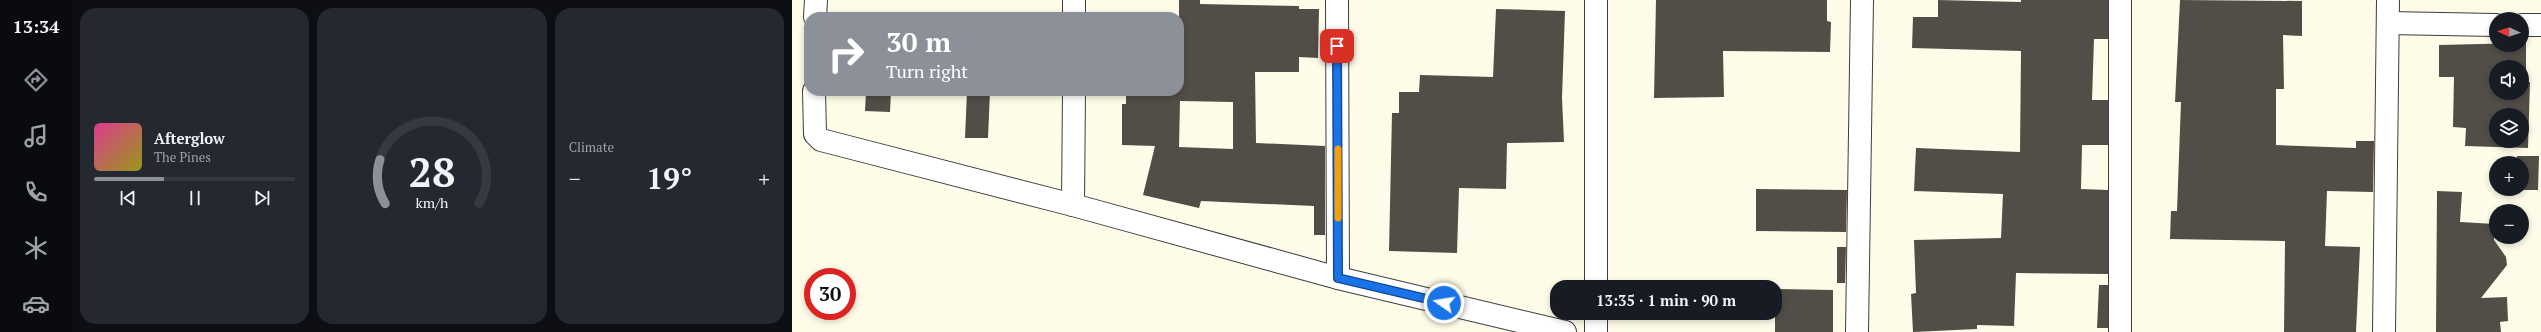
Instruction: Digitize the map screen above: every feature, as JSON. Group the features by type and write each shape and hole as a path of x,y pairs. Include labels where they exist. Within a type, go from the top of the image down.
{"street":[{"path":"815,12 816,0"},
{"path":"1074,0 1074,12"},
{"path":"1337,0 1338,278"},
{"path":"1596,0 1596,280"},
{"path":"1857,332 1862,0"},
{"path":"2120,0 2120,332"},
{"path":"2384,332 2388,0"},
{"path":"2388,23 2489,24"},
{"path":"2529,25 2541,25"},
{"path":"814,96 815,134 821,140 1073,205 1338,278 1565,332"},
{"path":"1073,205 1074,96"},
{"path":"1596,320 1596,332"}],"building":[{"path":"1179,0 1200,0 1200,4 1299,6 1299,9 1319,9 1318,58 1299,57 1299,72 1255,72 1256,143 1325,146 1325,235 1314,235 1314,206 1201,201 1199,208 1143,195 1155,146 1122,145 1122,104 1126,104 1126,96 1184,96 1184,12 1179,12","holes":["1180,101 1233,102 1233,149 1179,147"]},
{"path":"1656,0 1827,0 1827,21 1831,22 1830,52 1723,51 1724,97 1654,98"},
{"path":"1938,0 2021,2 2021,0 2108,0 2108,39 2094,39 2092,100 2108,100 2108,145 2082,145 2081,189 2108,190 2108,274 2016,273 2014,326 1977,325 1977,329 1913,332 1911,294 1916,293 1914,240 2001,238 2003,194 1914,191 1916,148 2020,152 2021,51 1912,48 1913,17 1938,17"},
{"path":"2180,0 2302,1 2302,36 2283,35 2284,89 2276,89 2276,145 2356,148 2356,141 2374,141 2373,192 2327,191 2325,246 2360,247 2356,332 2284,332 2285,241 2170,239 2171,211 2177,211 2181,102 2175,102"},
{"path":"1496,9 1565,11 1562,98 1564,142 1507,143 1506,189 1459,188 1457,253 1389,251 1392,113 1399,113 1399,92 1419,92 1420,75 1493,77"},
{"path":"2489,44 2489,52 2526,52 2526,60 2489,60 2489,100 2529,100 2530,82 2529,115 2529,108 2489,108 2489,147 2465,146 2466,128 2453,127 2454,77 2439,77 2439,45"},
{"path":"866,96 891,96 890,112 865,111"},
{"path":"967,96 990,96 988,138 965,138"},
{"path":"2529,156 2539,156 2538,190 2529,190"},
{"path":"1756,189 1847,190 1846,232 1756,231"},
{"path":"2437,191 2462,192 2460,222 2489,224 2489,244 2497,244 2506,257 2507,265 2481,298 2507,297 2508,321 2500,322 2501,332 2436,332"},
{"path":"1837,247 1846,247 1845,283 1837,283"},
{"path":"2099,285 2108,285 2108,328 2097,328"},
{"path":"1782,289 1833,290 1833,332 1775,332 1775,320 1782,320"}],"slow traffic":[{"path":"1338,149 1338,218"}],"route":[{"path":"1337,46 1338,278 1444,303"}]}
